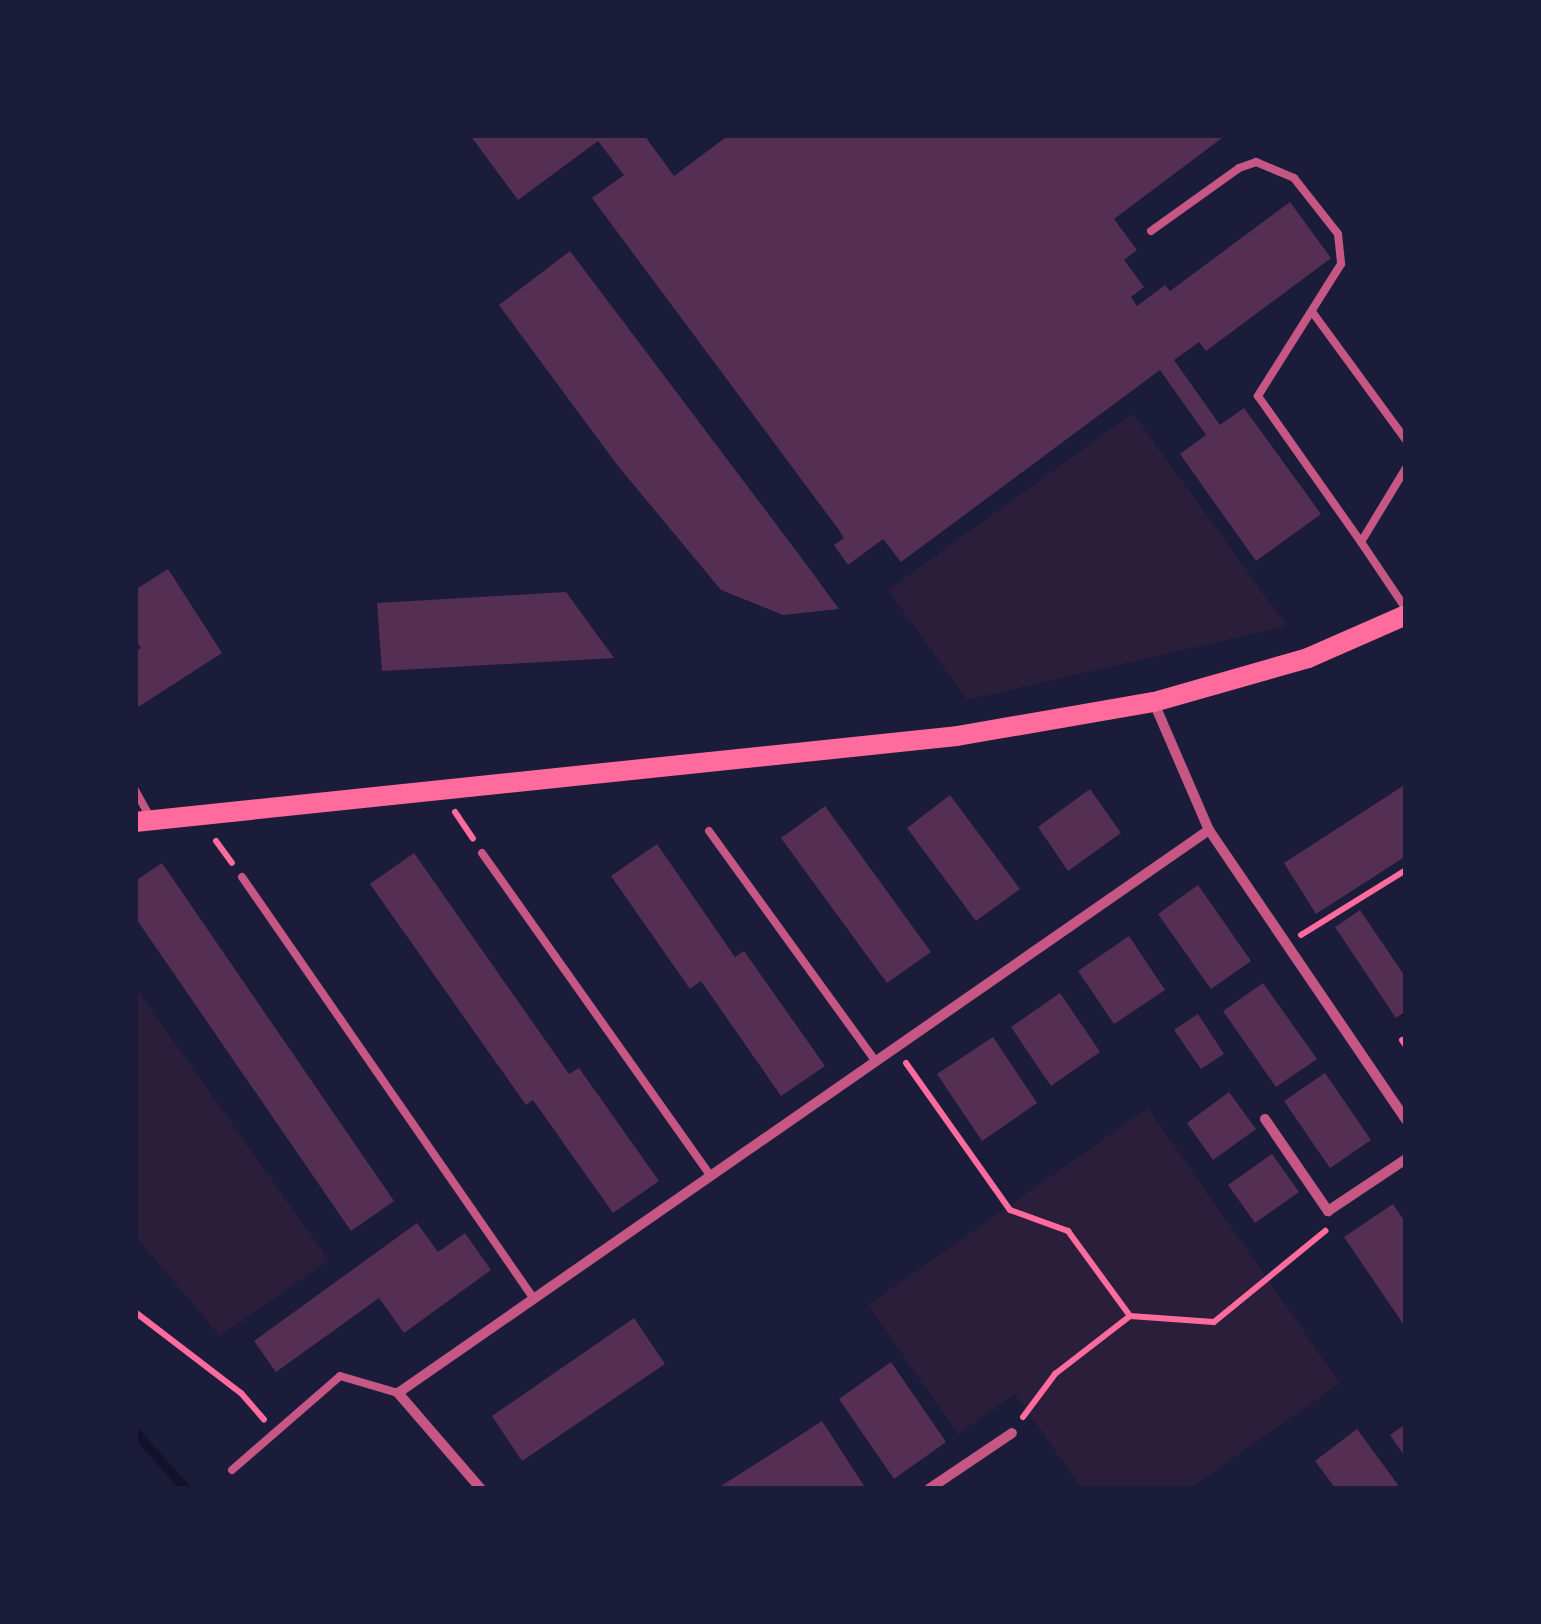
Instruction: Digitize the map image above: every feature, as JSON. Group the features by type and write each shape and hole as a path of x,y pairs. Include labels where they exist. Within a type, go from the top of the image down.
{"main road":[{"path":"144,821 442,794 957,736 1154,702 1308,658 1406,612"}],"street":[{"path":"1154,702 1210,830 1406,1120"},
{"path":"480,1489 398,1393 1210,830"},
{"path":"1265,1119 1328,1211 1406,1159"},
{"path":"933,1488 1012,1433"}],"lane":[{"path":"1152,231 1239,168 1256,162 1276,166 1294,178 1343,249 1313,312 1258,396 1406,612"},
{"path":"1313,312 1406,440"},
{"path":"1361,542 1406,468"},
{"path":"135,790 144,821"},
{"path":"708,831 876,1062"},
{"path":"482,853 710,1175"},
{"path":"242,877 534,1299"},
{"path":"232,1470 340,1376 398,1393"}],"path":[{"path":"442,794 482,853"},
{"path":"200,817 242,877"},
{"path":"1286,944 1406,870"},
{"path":"896,1049 1010,1210 1068,1231 1130,1316"},
{"path":"1012,1433 1054,1374 1130,1316 1214,1322 1329,1228 1328,1211"},
{"path":"135,1312 241,1393 275,1432"}],"shaded area":[{"path":"1133,413 1287,626 967,700 888,590"},
{"path":"135,987 329,1260 220,1336 135,1236"},
{"path":"1148,1108 1340,1383 1189,1489 1082,1489 1015,1394 958,1434 868,1305"}],"building":[{"path":"470,135 644,135 674,176 729,135 1226,135 1114,219 1137,250 1124,260 1144,287 1131,297 1137,306 1165,285 1170,291 1290,202 1331,258 1206,351 1199,342 1174,360 1220,425 1244,408 1321,514 1256,561 1180,454 1206,435 1160,370 901,562 883,539 848,565 834,545 844,538 839,530 592,198 624,175 598,141 518,200"},
{"path":"570,251 839,609 783,615 721,590 618,466 499,305"},
{"path":"168,569 222,653 135,709 135,652 141,648 135,638 135,590"},
{"path":"566,592 614,658 382,671 377,603"},
{"path":"1406,784 1406,856 1316,914 1284,863"},
{"path":"1090,789 1121,833 1068,871 1038,827"},
{"path":"950,795 1020,889 976,921 907,828"},
{"path":"825,806 931,952 887,983 781,838"},
{"path":"657,844 735,957 744,951 825,1066 781,1096 701,981 690,989 611,876"},
{"path":"414,853 569,1074 579,1068 659,1181 613,1213 533,1100 526,1105 370,884"},
{"path":"162,863 394,1201 351,1231 135,917 135,881"},
{"path":"1198,885 1251,961 1211,989 1158,914"},
{"path":"1360,910 1406,978 1406,1011 1396,1018 1335,927"},
{"path":"1129,936 1165,990 1114,1024 1078,971"},
{"path":"1263,983 1317,1059 1276,1087 1223,1011"},
{"path":"1060,993 1100,1052 1051,1086 1011,1027"},
{"path":"1198,1014 1224,1054 1201,1069 1174,1030"},
{"path":"993,1037 1037,1103 982,1141 937,1074"},
{"path":"1325,1073 1371,1140 1330,1168 1284,1101"},
{"path":"1229,1092 1256,1129 1213,1160 1187,1123"},
{"path":"1272,1154 1299,1192 1255,1223 1228,1185"},
{"path":"1393,1204 1406,1223 1406,1328 1344,1237"},
{"path":"417,1223 438,1252 465,1233 491,1270 404,1333 379,1298 276,1372 254,1341"},
{"path":"634,1318 665,1364 522,1461 492,1416"},
{"path":"891,1362 946,1442 894,1479 839,1399"},
{"path":"822,1421 866,1489 716,1489 762,1460"},
{"path":"1406,1424 1406,1458 1390,1435"},
{"path":"1357,1429 1398,1485 1392,1489 1336,1489 1315,1461"}],"waterway":[{"path":"135,1432 186,1489"}]}
